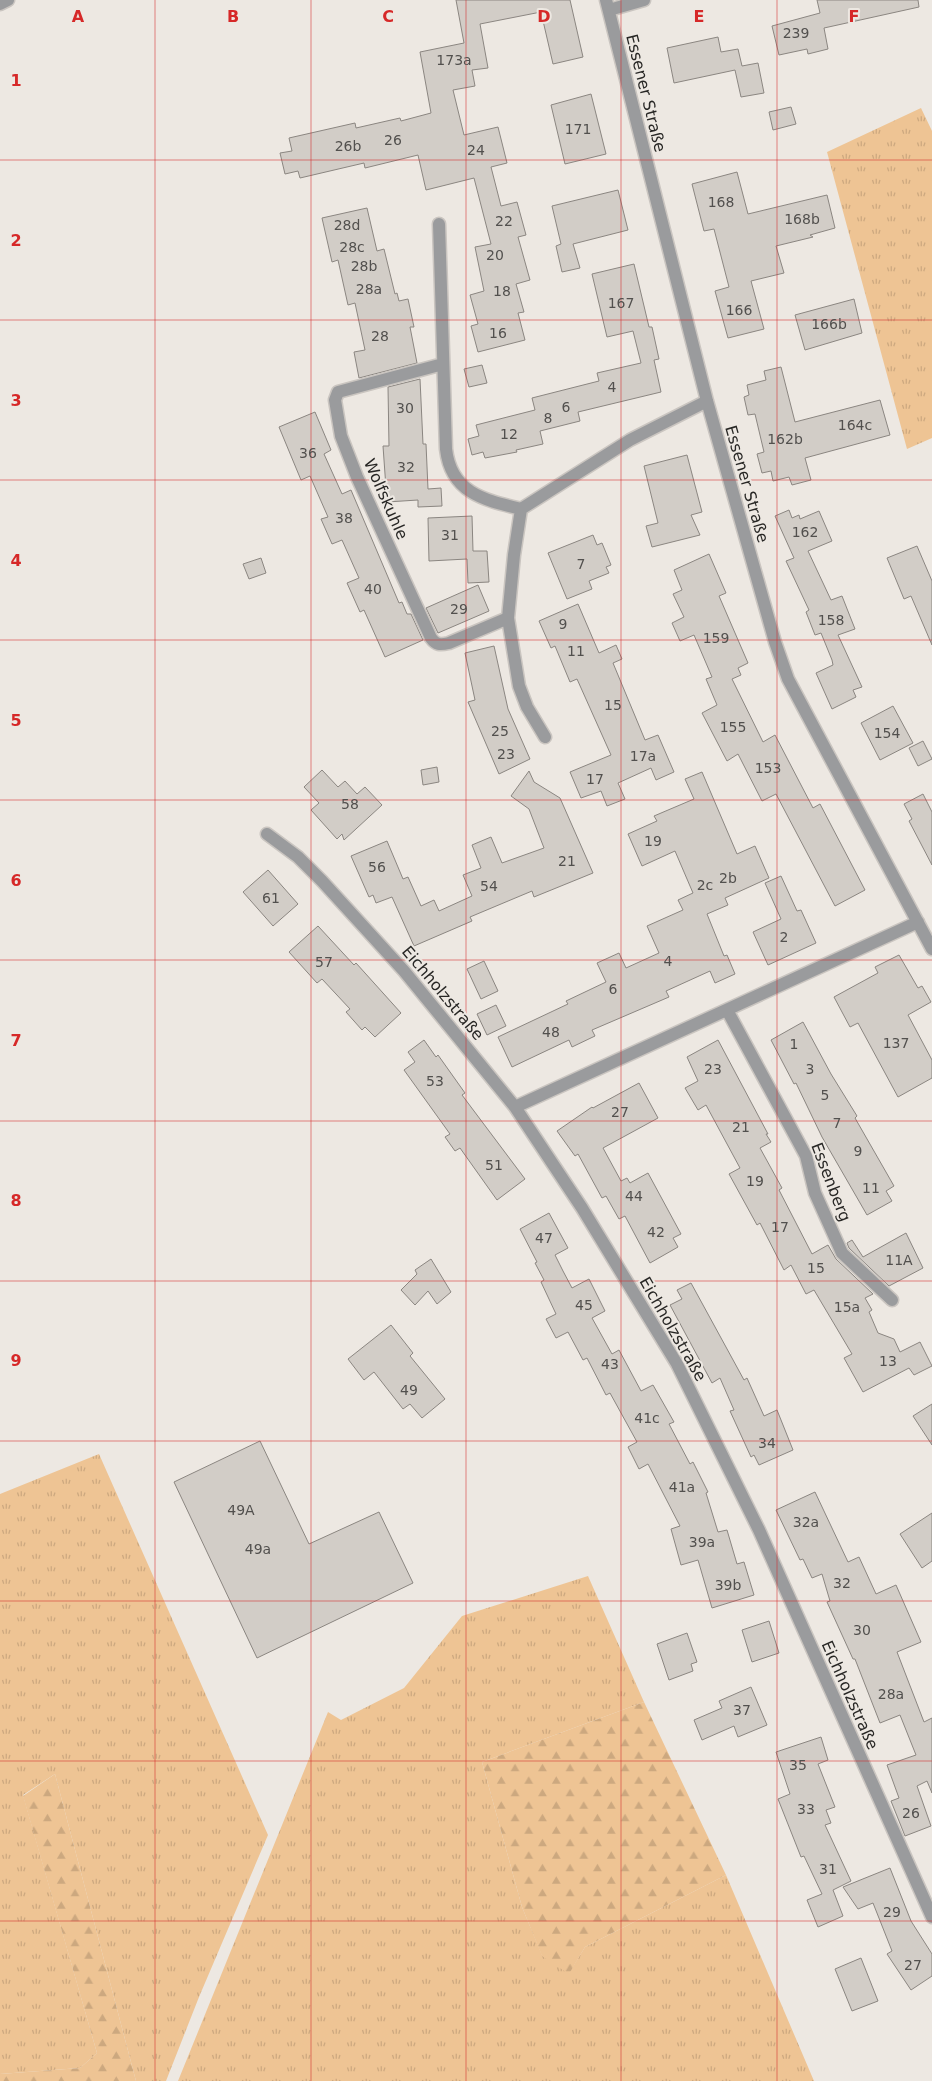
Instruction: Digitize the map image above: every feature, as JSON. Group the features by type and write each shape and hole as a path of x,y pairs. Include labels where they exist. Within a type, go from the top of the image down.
{"street":[{"path":"0,4 8,0"},
{"path":"607,5 644,0"},
{"name":"Essener Straße","path":"607,5 707,401 772,634 788,679 932,949"},
{"path":"439,224 446,449 450,469 458,482 467,490 498,504 521,509 630,440 707,401"},
{"name":"Wolfskuhle","path":"443,364 338,392 335,400 341,436 370,504 431,638 435,643 441,645 449,643 508,618"},
{"path":"521,509 514,555 508,618 519,686 527,707 545,737"},
{"name":"Eichholzstraße","path":"267,834 298,857 404,971 515,1107 582,1208 677,1364 759,1530 932,1917"},
{"path":"515,1107 918,922"},
{"name":"Essenberg","path":"727,1010 806,1156 815,1193 842,1253 892,1300"}],"green space":[{"path":"921,108 932,131 932,438 907,449 827,152"},
{"path":"99,1454 268,1835 199,1997 166,2081 136,2081 55,1774 23,1795 97,2053 80,2068 0,2074 0,1494"},
{"path":"588,1576 644,1702 482,1762 522,1907 542,1955 569,1973 585,1947 726,1875 814,2081 178,2081 328,1712 341,1720 404,1688 462,1616"},
{"path":"644,1702 726,1875 585,1947 569,1974 542,1956 522,1907 482,1762"},
{"path":"55,1774 136,2081 0,2081 0,2074 80,2068 97,2053 23,1796"}],"building":[{"path":"456,0 570,0 583,57 553,64 541,12 480,24 488,68 472,70 475,86 453,90 464,135 498,127 507,163 491,167 501,206 517,202 526,235 518,237 530,280 516,284 524,312 518,313 525,340 478,352 471,326 478,324 470,295 484,291 475,247 491,244 474,178 426,190 418,155 365,168 364,163 300,178 298,171 285,174 280,153 292,151 289,138 355,123 356,128 400,118 401,121 431,113 420,52 464,43"},
{"path":"817,0 918,0 919,7 824,28 828,49 808,54 807,49 779,55 772,26 820,13"},
{"path":"718,37 721,52 738,49 742,66 758,63 764,93 741,97 735,70 674,83 667,48"},
{"path":"591,94 606,154 565,164 551,105"},
{"path":"791,107 796,124 773,130 769,112"},
{"path":"737,172 748,214 827,195 835,228 810,235 813,237 776,246 784,273 751,281 764,329 728,338 715,291 729,287 714,229 704,231 692,184"},
{"path":"618,190 628,230 573,244 580,268 562,272 556,246 561,244 552,206"},
{"path":"367,208 377,251 384,249 395,294 397,293 399,301 408,299 414,327 410,327 417,363 359,378 354,352 365,350 355,303 348,305 338,260 332,262 322,218"},
{"path":"634,264 649,327 652,327 659,359 654,360 661,392 578,412 580,421 540,431 543,444 516,450 517,452 485,458 483,452 472,455 468,439 479,436 476,425 535,410 532,398 599,381 597,373 641,363 633,331 607,337 592,274"},
{"path":"854,299 862,333 805,350 795,315"},
{"path":"482,365 487,383 469,387 464,369"},
{"path":"781,367 795,422 880,400 890,435 805,458 811,480 792,485 789,477 773,481 771,471 762,473 757,454 764,452 755,414 748,415 744,397 749,395 747,385 766,380 764,371"},
{"path":"420,379 423,444 426,444 428,489 441,488 442,506 418,507 418,500 387,502 383,446 389,446 388,387"},
{"path":"315,412 331,450 324,454 342,494 351,490 399,603 402,602 407,614 411,614 423,640 385,657 364,610 360,612 347,583 359,578 342,540 332,544 321,519 328,517 310,476 301,480 279,427"},
{"path":"687,455 702,512 691,515 700,535 652,547 646,526 658,523 644,466"},
{"path":"789,510 792,518 799,515 800,519 819,511 832,541 808,551 831,600 842,596 855,629 838,635 862,687 853,690 856,697 832,709 816,673 833,665 832,660 821,633 815,635 806,612 809,610 786,561 794,558 775,516"},
{"path":"472,516 473,551 487,551 489,582 468,583 467,559 429,561 428,518"},
{"path":"593,535 597,545 602,543 611,565 606,567 609,573 589,581 592,589 567,599 548,553"},
{"path":"917,546 932,581 932,645 911,596 904,599 887,558"},
{"path":"709,554 726,593 719,596 748,663 738,668 741,675 732,679 763,742 775,735 813,808 820,804 865,890 835,906 776,794 762,801 738,754 727,761 702,713 717,705 706,679 712,677 694,635 680,641 672,623 684,617 673,594 682,590 674,570"},
{"path":"261,558 266,573 249,579 243,564"},
{"path":"478,585 489,611 438,633 426,608"},
{"path":"578,604 599,653 616,645 622,659 613,663 645,740 658,735 674,772 656,780 651,768 618,783 625,799 607,806 601,791 581,798 570,772 611,755 577,679 570,682 555,646 551,648 539,621"},
{"path":"494,646 508,709 530,759 499,774 468,702 475,700 465,653"},
{"path":"893,706 913,743 880,760 861,723"},
{"path":"923,741 932,759 918,766 909,748"},
{"path":"437,767 439,782 423,785 421,770"},
{"path":"322,770 338,787 345,781 357,794 365,787 382,805 344,840 342,834 337,839 311,810 319,803 304,787"},
{"path":"529,771 534,782 560,798 593,873 534,897 532,891 470,917 472,921 414,946 392,897 376,903 373,895 369,897 351,856 387,841 403,879 408,877 421,906 434,900 439,911 472,896 463,875 481,868 472,845 491,837 502,863 544,848 529,809 511,796"},
{"path":"702,772 737,854 755,846 769,878 725,898 728,905 707,914 724,956 727,955 735,974 715,983 710,971 666,991 669,997 592,1030 595,1036 572,1047 569,1040 512,1067 498,1037 568,1004 566,1001 606,982 597,963 619,953 626,968 659,953 647,926 683,910 678,900 693,893 675,851 642,866 628,834 657,821 654,816 694,799 685,779"},
{"path":"923,794 932,812 932,865 909,821 912,819 904,804"},
{"path":"268,870 298,904 273,926 243,892"},
{"path":"781,876 797,911 801,910 816,943 768,965 753,932 781,919 765,883"},
{"path":"318,926 354,965 356,963 401,1013 375,1037 365,1027 362,1030 346,1012 350,1009 322,979 317,983 289,952"},
{"path":"899,955 918,988 922,986 931,1002 908,1015 932,1060 932,1078 898,1097 858,1023 850,1027 834,997 878,973 875,967"},
{"path":"484,961 498,991 481,999 467,969"},
{"path":"496,1005 506,1026 487,1035 477,1014"},
{"path":"803,1022 831,1074 857,1116 855,1118 894,1186 886,1191 892,1201 867,1215 822,1137 796,1083 794,1084 771,1040"},
{"path":"424,1040 436,1057 438,1055 465,1093 462,1095 525,1179 497,1200 460,1148 455,1151 445,1137 450,1134 404,1070 415,1062 408,1052"},
{"path":"718,1040 768,1134 766,1134 771,1142 760,1148 782,1188 779,1190 812,1254 828,1245 836,1259 873,1294 865,1298 872,1310 869,1312 878,1333 894,1339 900,1352 920,1342 932,1366 914,1375 909,1368 863,1392 844,1358 852,1354 814,1290 806,1294 791,1265 784,1270 760,1223 757,1225 729,1174 740,1168 706,1105 698,1110 685,1088 698,1081 687,1057"},
{"path":"639,1083 658,1118 603,1148 621,1181 627,1178 630,1183 648,1173 681,1234 673,1238 678,1247 650,1263 625,1216 619,1219 606,1196 602,1198 578,1154 575,1156 557,1131 592,1107"},
{"path":"549,1213 568,1248 555,1255 572,1288 589,1279 605,1311 592,1318 612,1354 619,1350 641,1391 653,1385 674,1422 669,1424 690,1464 693,1462 708,1492 706,1493 718,1532 727,1530 737,1564 744,1562 754,1595 712,1608 698,1560 681,1565 671,1529 680,1526 648,1464 639,1469 628,1447 637,1442 610,1393 606,1395 587,1358 583,1360 568,1332 556,1338 546,1319 556,1314 541,1282 544,1280 535,1263 537,1262 520,1229"},
{"path":"906,1233 923,1268 889,1286 849,1248 847,1243 852,1240 863,1257"},
{"path":"431,1259 451,1292 437,1304 428,1291 415,1305 401,1290 417,1274 415,1270"},
{"path":"691,1283 744,1380 747,1378 764,1416 777,1410 793,1450 759,1465 754,1455 751,1457 730,1411 734,1410 720,1378 712,1383 670,1305 682,1299 677,1290"},
{"path":"391,1325 413,1353 410,1356 445,1399 422,1418 410,1404 403,1409 374,1372 364,1380 348,1359"},
{"path":"932,1404 932,1445 913,1416"},
{"path":"260,1441 309,1544 379,1512 413,1583 257,1658 174,1482"},
{"path":"815,1492 848,1562 859,1557 876,1594 896,1585 921,1642 897,1652 924,1722 932,1718 932,1793 927,1781 917,1786 931,1826 905,1836 891,1801 899,1798 887,1765 916,1755 900,1715 880,1723 855,1659 853,1659 827,1602 830,1601 822,1574 812,1578 803,1559 800,1560 776,1510"},
{"path":"932,1513 932,1561 922,1568 900,1534"},
{"path":"769,1621 779,1653 752,1662 742,1630"},
{"path":"687,1633 697,1662 691,1664 693,1671 669,1680 657,1644"},
{"path":"751,1687 767,1725 738,1737 734,1726 702,1740 694,1720 722,1708 719,1701"},
{"path":"821,1737 828,1760 818,1764 835,1807 826,1810 831,1823 825,1825 851,1881 833,1890 843,1916 818,1927 807,1900 822,1894 804,1856 801,1857 778,1799 790,1794 776,1752"},
{"path":"890,1868 911,1921 932,1954 932,1976 911,1990 887,1954 892,1951 873,1903 858,1909 843,1887"},
{"path":"861,1958 878,2001 852,2011 835,1969"}]}
